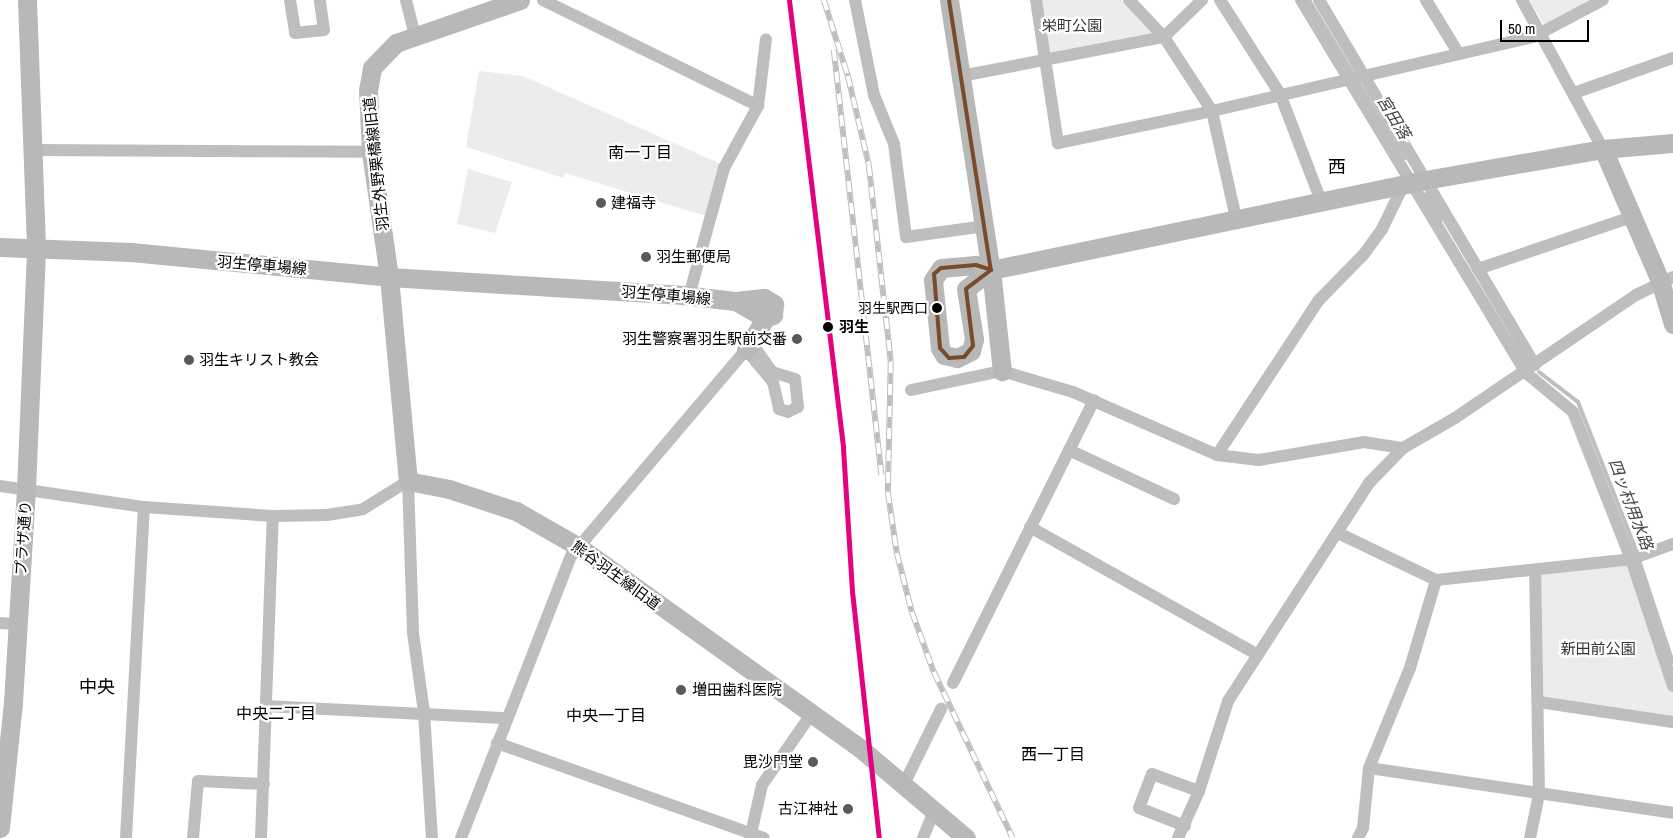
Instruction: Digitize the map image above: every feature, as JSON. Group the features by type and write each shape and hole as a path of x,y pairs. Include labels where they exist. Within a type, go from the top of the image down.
{"street":[{"path":"26,0 30,150 36,246"},
{"path":"290,0 295,33 324,30 320,0"},
{"path":"406,0 415,36"},
{"name":"羽生外野栗橋線旧道","path":"389,277 371,152 368,90 372,68 396,43 520,0"},
{"path":"543,0 758,106"},
{"path":"855,0 874,95 894,144 906,237 984,226"},
{"path":"948,0 991,270 1002,371"},
{"path":"1036,0 1058,143 1212,112 1280,94 1542,34 1603,0"},
{"path":"1129,0 1164,37 1212,112 1236,218"},
{"path":"961,76 1164,37 1202,0"},
{"path":"1220,0 1280,94 1321,201"},
{"path":"1301,0 1356,78"},
{"path":"1319,0 1356,78 1414,182 1530,368 1573,412 1631,559 1673,686"},
{"path":"1426,0 1458,54"},
{"path":"1522,0 1603,149 1632,217 1666,279 1673,324"},
{"path":"689,296 724,168 758,106 766,38"},
{"path":"1574,93 1673,58"},
{"path":"991,270 976,265 948,267 934,274 940,348 944,355 957,358 971,351 974,339 966,290 991,270 1414,182 1603,149 1673,143"},
{"path":"30,150 371,152"},
{"path":"1414,182 1478,269 1530,368"},
{"path":"1217,455 1319,300 1364,254 1414,182"},
{"path":"1478,269 1632,217"},
{"name":"羽生停車場線","path":"0,247 36,246 131,252 389,277 689,296 735,301 769,299 774,304 774,312 765,318 749,347"},
{"name":"プラザ通り","path":"0,828 8,624 26,489 36,246"},
{"path":"389,277 408,481 413,633 424,712 432,838"},
{"path":"1178,838 1199,791 1228,701 1256,654 1338,533 1369,483 1402,448 1530,368 1666,279"},
{"path":"749,347 772,372 795,379 798,403 795,410 784,412 777,406 773,382 749,347"},
{"path":"461,838 571,556 749,347"},
{"path":"910,390 1002,371 1094,400 1217,455 1259,460 1364,442 1402,448"},
{"path":"953,683 1094,400"},
{"path":"1069,450 1174,498"},
{"path":"0,486 144,507 272,516 327,515 363,509 408,481"},
{"name":"熊谷羽生線旧道","path":"408,481 449,488 507,507 579,547 698,635 812,713 904,784 966,838"},
{"path":"126,838 144,507"},
{"path":"261,838 272,516"},
{"path":"1030,527 1256,654"},
{"path":"1338,533 1436,580 1631,559 1673,544"},
{"path":"1530,838 1539,794 1539,702 1535,570"},
{"path":"1358,838 1363,828 1369,768 1410,668 1436,580"},
{"path":"1539,702 1673,722"},
{"path":"266,706 424,712 507,718"},
{"path":"904,784 941,710"},
{"path":"750,836 762,786 812,713"},
{"path":"497,743 750,836 764,838"},
{"path":"1369,768 1673,813"},
{"path":"1185,826 1139,808 1152,774 1199,791"},
{"path":"193,838 198,781 264,784"},
{"path":"923,838 934,811"}],"green space":[{"name":"栄町公園","path":"1041,0 1121,0 1155,35 1050,57"},
{"path":"1529,0 1591,0 1545,26"},
{"path":"479,71 523,76 721,164 706,216 565,173 564,178 466,147"},
{"path":"468,169 512,182 495,233 457,224"},
{"name":"新田前公園","path":"1631,559 1673,686 1673,722 1539,702 1535,570"}],"waterway":[{"name":"四ッ村用水路","path":"1309,0 1404,159"},
{"name":"四ッ村用水路","path":"1426,194 1441,220"},
{"name":"四ッ村用水路","path":"1539,372 1578,402 1633,542 1673,663"}],"railway":[{"path":"824,0 848,76 869,165 891,362 888,492 897,553 912,612 934,672 1013,838"},
{"path":"834,50 882,475"}],"transit line":[{"path":"789,0 843,448 852,591 879,838"},
{"path":"949,0 991,270"},
{"path":"976,265 991,270 966,289 973,346 964,357 949,358 940,348 934,274 941,268 976,265"}],"place":[{"name":"建福寺","path":"601,203"},
{"name":"羽生郵便局","path":"646,257"},
{"name":"羽生駅西口","path":"937,308"},
{"name":"羽生","path":"828,327"},
{"name":"羽生警察署羽生駅前交番","path":"797,339"},
{"name":"羽生キリスト教会","path":"189,360"},
{"name":"増田歯科医院","path":"681,690"},
{"name":"毘沙門堂","path":"813,762"},
{"name":"古江神社","path":"848,809"}],"district":[{"name":"南一丁目","path":"640,152"},
{"name":"西","path":"1337,167"},
{"name":"中央","path":"97,687"},
{"name":"中央二丁目","path":"276,713"},
{"name":"中央一丁目","path":"606,715"},
{"name":"西一丁目","path":"1053,754"}],"water label":[{"name":"宮田落","path":"1394,117"}]}
